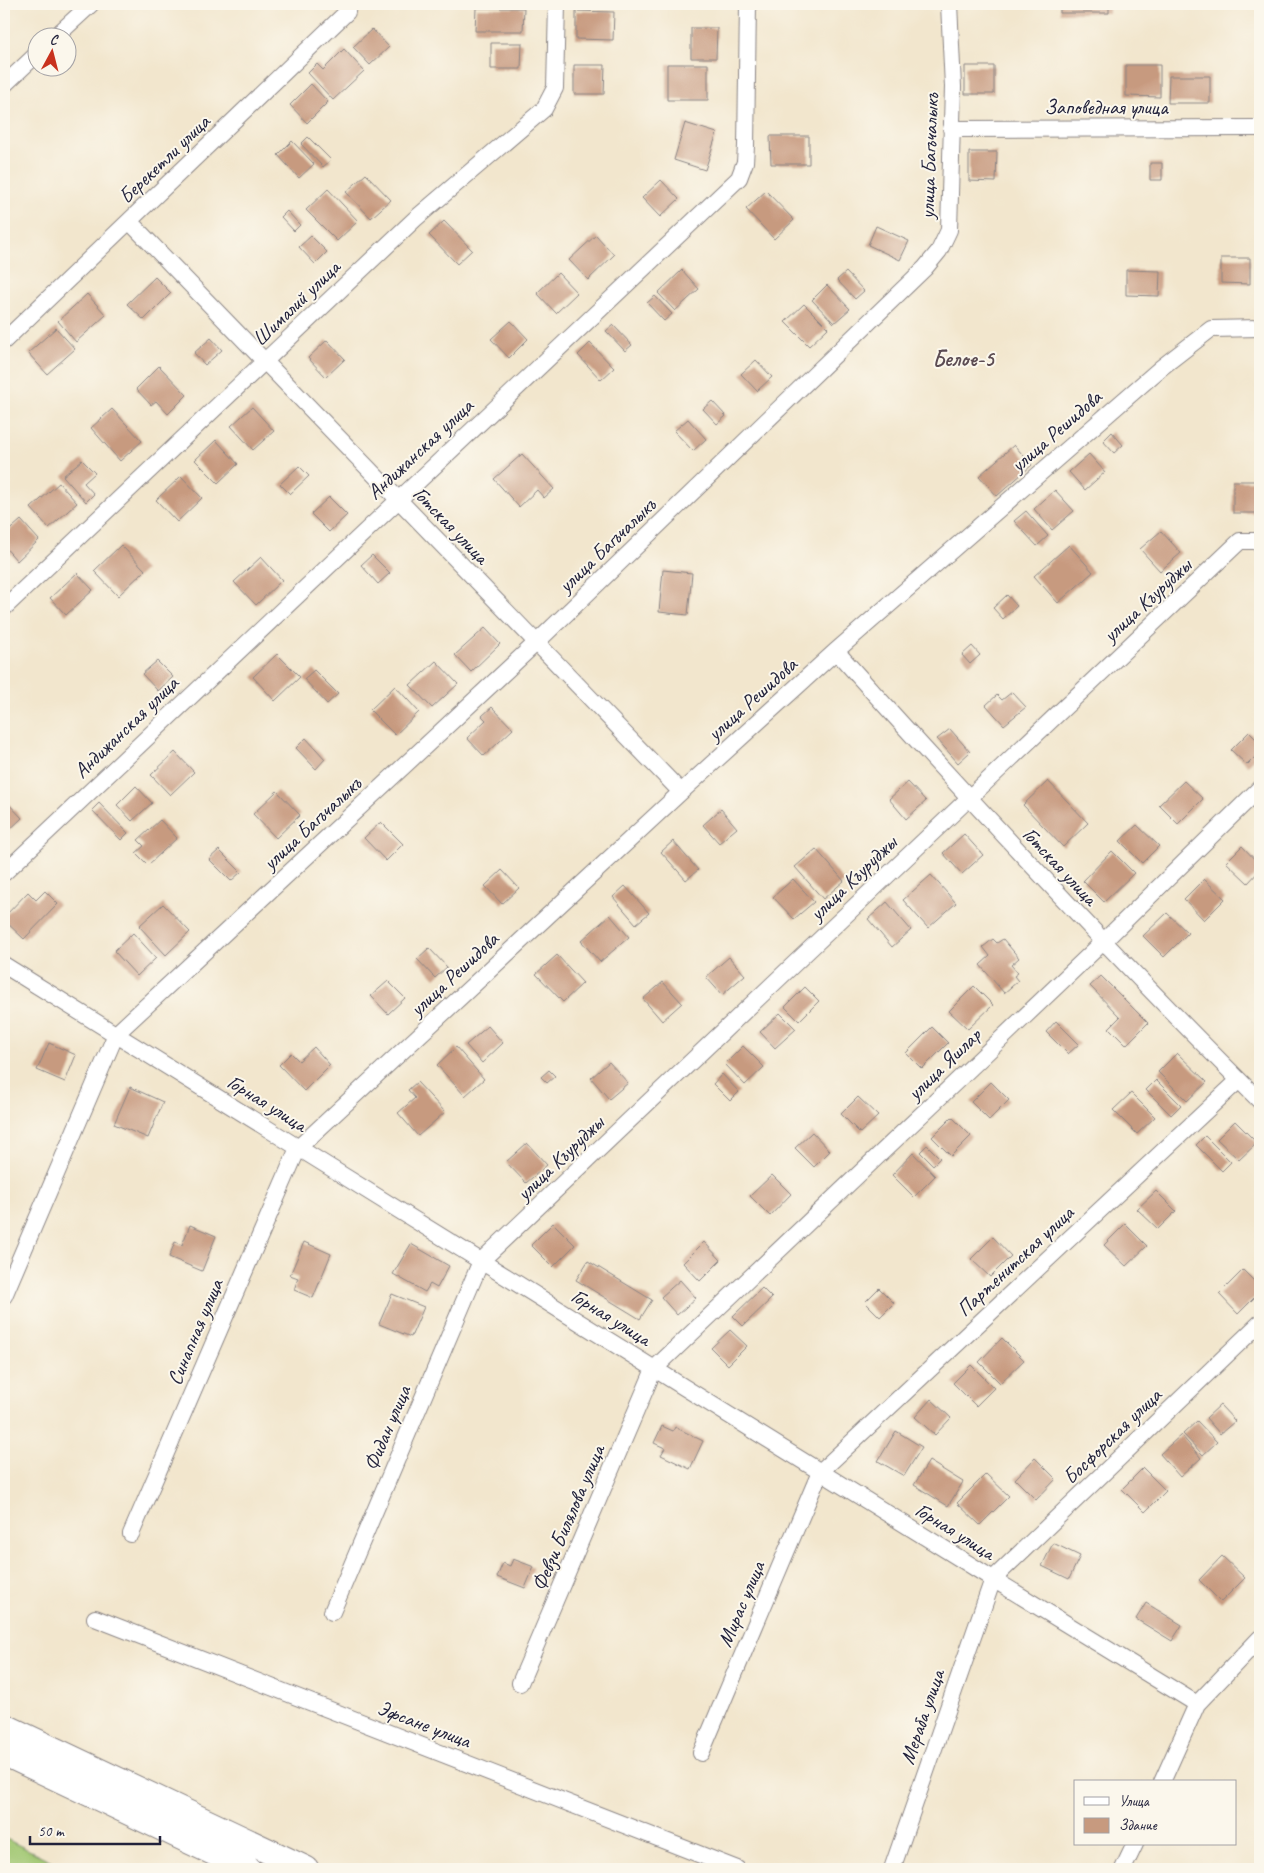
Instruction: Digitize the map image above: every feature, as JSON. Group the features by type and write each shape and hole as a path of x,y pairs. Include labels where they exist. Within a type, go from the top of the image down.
{"main road":[{"path":"4,1726 306,1869"},
{"path":"4,1753 248,1869"}],"street":[{"path":"65,28 90,4"},
{"name":"Берекетли улица","path":"4,341 130,222 346,12 348,4"},
{"name":"Шималий улица","path":"4,608 415,219 544,109 555,88 557,4"},
{"name":"Андижанская улица","path":"4,872 739,178 745,162 746,146 748,4"},
{"name":"улица Багъчалыкъ","path":"116,1034 536,643 925,268 939,251 949,230 952,87 949,4"},
{"path":"4,85 28,62"},
{"name":"Заповедная улица","path":"951,129 1260,128"},
{"name":"Готская улица","path":"130,222 681,792"},
{"name":"улица Решидова","path":"298,1148 681,792 836,651 1162,367 1211,329 1260,328"},
{"name":"улица Къуруджы","path":"481,1261 1240,541 1260,541"},
{"name":"Готская улица","path":"836,651 968,798 1102,942 1260,1101"},
{"name":"улица Яшлар","path":"654,1369 1102,942 1260,788"},
{"name":"Горная улица","path":"4,965 1197,1704"},
{"path":"4,1296 116,1034"},
{"name":"Партенитская улица","path":"820,1472 1240,1080"},
{"name":"Синапная улица","path":"131,1534 298,1148"},
{"name":"Фидан улица","path":"332,1612 481,1261"},
{"name":"Босфорская улица","path":"993,1579 1260,1323"},
{"name":"Февзи Билялова улица","path":"520,1683 654,1369"},
{"name":"Мирас улица","path":"701,1753 820,1472"},
{"name":"Мераба улица","path":"892,1869 993,1579"},
{"name":"Эфсане улица","path":"95,1618 737,1869"},
{"path":"1163,1780 1197,1704 1260,1638"},
{"path":"1123,1869 1134,1846"}],"green space":[{"path":"4,1838 68,1869 4,1869"}],"building":[{"path":"820,4 839,4 839,7 820,6"},
{"path":"1060,4 1109,4 1109,13 1060,13"},
{"path":"476,8 524,8 523,31 475,31"},
{"path":"576,11 614,12 613,40 576,39"},
{"path":"691,28 717,28 716,58 691,58"},
{"path":"372,29 389,47 370,65 353,47"},
{"path":"491,43 522,43 521,69 491,69"},
{"path":"344,49 364,71 333,100 308,73 317,64 323,70"},
{"path":"667,64 708,64 708,100 667,100"},
{"path":"574,65 605,65 604,94 574,94"},
{"path":"1126,65 1160,65 1160,97 1126,96"},
{"path":"965,66 994,66 994,94 965,94"},
{"path":"1169,76 1210,76 1210,103 1168,103"},
{"path":"311,84 328,102 307,123 290,105"},
{"path":"685,123 717,133 705,170 674,160"},
{"path":"770,136 809,136 809,164 771,164"},
{"path":"308,137 331,160 323,167 301,144"},
{"path":"292,141 314,164 299,178 278,155"},
{"path":"969,152 997,152 996,182 969,181"},
{"path":"1150,163 1162,163 1162,180 1150,180"},
{"path":"366,174 391,200 371,218 346,192"},
{"path":"661,180 679,199 660,217 642,198"},
{"path":"328,189 358,221 337,241 306,210"},
{"path":"766,191 794,220 774,239 746,209"},
{"path":"287,211 300,225 294,231 281,217"},
{"path":"444,221 472,250 457,264 429,235"},
{"path":"876,226 909,241 900,260 868,245"},
{"path":"596,235 614,255 588,280 569,260"},
{"path":"311,236 327,252 315,264 299,247"},
{"path":"1221,258 1250,258 1250,284 1221,283"},
{"path":"682,270 699,289 675,311 658,293"},
{"path":"1126,270 1160,271 1159,296 1126,295"},
{"path":"846,272 864,291 855,299 837,280"},
{"path":"558,273 577,293 556,313 537,293"},
{"path":"155,277 171,293 144,320 127,304"},
{"path":"827,285 850,309 834,323 812,300"},
{"path":"87,294 106,315 76,342 58,321"},
{"path":"655,296 672,314 664,321 647,303"},
{"path":"804,304 828,328 809,346 785,322"},
{"path":"511,321 528,339 509,358 491,339"},
{"path":"613,325 632,345 625,351 606,331"},
{"path":"56,328 75,349 47,374 28,353"},
{"path":"211,338 222,350 205,365 194,353"},
{"path":"327,340 345,359 326,377 308,358"},
{"path":"590,343 614,368 601,380 578,355"},
{"path":"756,360 772,377 757,391 741,374"},
{"path":"159,366 187,395 168,414 156,401 151,405 136,389"},
{"path":"712,401 726,416 717,424 703,409"},
{"path":"252,407 274,431 253,450 231,426"},
{"path":"112,409 142,441 120,461 91,428"},
{"path":"688,419 706,439 693,451 674,431"},
{"path":"1112,432 1123,445 1114,453 1103,441"},
{"path":"216,440 238,464 218,483 195,460"},
{"path":"1014,445 1032,465 997,496 979,476"},
{"path":"522,454 554,489 544,498 537,490 519,507 494,479"},
{"path":"1089,454 1105,472 1085,490 1069,472"},
{"path":"82,460 95,473 84,483 94,494 86,502 63,476"},
{"path":"299,466 309,476 290,494 280,484"},
{"path":"181,476 202,498 177,522 156,500"},
{"path":"1233,481 1260,481 1260,513 1233,513"},
{"path":"59,483 77,503 49,528 31,508"},
{"path":"1055,490 1074,511 1052,530 1034,509"},
{"path":"329,497 347,515 329,532 311,514"},
{"path":"1026,511 1048,536 1037,546 1014,521"},
{"path":"21,520 39,540 17,561 4,546 4,535"},
{"path":"1161,531 1181,553 1160,571 1140,549"},
{"path":"121,545 145,570 118,596 94,571"},
{"path":"1069,545 1093,572 1058,603 1034,576"},
{"path":"372,555 390,573 378,584 361,565"},
{"path":"261,557 282,580 256,605 234,582"},
{"path":"663,570 692,573 688,615 659,612"},
{"path":"77,573 93,590 66,615 50,598"},
{"path":"1007,595 1017,606 1003,619 993,608"},
{"path":"485,628 500,644 471,672 455,655"},
{"path":"972,646 980,655 970,664 962,655"},
{"path":"277,654 300,677 275,701 253,677"},
{"path":"157,661 173,677 158,691 142,674"},
{"path":"436,661 458,684 432,708 410,685"},
{"path":"314,670 338,694 327,704 304,679"},
{"path":"395,686 419,712 395,735 370,710"},
{"path":"1012,692 1026,707 1004,725 986,705 997,695 1002,700"},
{"path":"492,707 513,729 484,756 467,738 486,720 482,716"},
{"path":"950,729 970,752 958,763 937,739"},
{"path":"1249,732 1260,743 1260,752 1247,765 1231,750"},
{"path":"306,738 325,759 316,769 296,748"},
{"path":"175,752 194,772 170,795 151,775"},
{"path":"1048,781 1088,823 1063,847 1023,805"},
{"path":"1184,781 1203,799 1178,824 1159,805"},
{"path":"908,782 926,801 906,819 889,799"},
{"path":"136,786 152,803 132,821 117,805"},
{"path":"277,791 300,815 276,838 253,814"},
{"path":"4,799 22,818 4,835"},
{"path":"99,803 128,833 121,840 92,810"},
{"path":"721,809 737,828 719,843 703,825"},
{"path":"160,820 177,838 148,865 136,853 144,846 138,840"},
{"path":"381,822 403,844 386,861 364,838"},
{"path":"1137,825 1159,846 1142,863 1120,841"},
{"path":"964,834 983,855 962,874 943,853"},
{"path":"673,841 698,870 686,880 661,852"},
{"path":"1242,846 1260,865 1260,870 1248,883 1226,862"},
{"path":"816,849 844,881 823,899 795,867"},
{"path":"219,850 241,872 231,881 209,859"},
{"path":"1112,851 1134,873 1104,902 1083,881"},
{"path":"502,870 519,888 502,904 485,886"},
{"path":"931,875 956,903 928,928 903,900"},
{"path":"793,879 814,902 794,919 773,897"},
{"path":"1204,879 1225,899 1204,920 1184,899"},
{"path":"625,886 649,913 636,924 613,897"},
{"path":"45,891 58,904 24,939 4,920 4,917 28,892 36,900"},
{"path":"887,902 911,930 892,947 868,919"},
{"path":"163,904 190,932 166,955 139,926"},
{"path":"1167,913 1188,933 1164,957 1143,936"},
{"path":"610,915 629,937 600,962 581,941"},
{"path":"133,933 156,958 137,976 114,951"},
{"path":"993,939 997,943 1003,939 1019,958 1011,965 1018,973 1014,976 1018,981 1004,993 980,965 990,956 983,947"},
{"path":"429,948 447,967 435,978 417,959"},
{"path":"557,955 583,983 563,1002 536,974"},
{"path":"729,957 745,975 722,995 706,977"},
{"path":"1101,976 1148,1023 1126,1045 1109,1028 1120,1017 1090,986"},
{"path":"388,981 405,998 388,1014 371,996"},
{"path":"663,982 682,1003 662,1021 643,999"},
{"path":"974,986 993,1005 968,1029 949,1011"},
{"path":"805,987 819,1001 799,1021 785,1007"},
{"path":"780,1013 796,1029 775,1048 760,1032"},
{"path":"1056,1021 1079,1044 1068,1054 1046,1032"},
{"path":"488,1026 503,1043 482,1063 466,1045"},
{"path":"932,1027 948,1043 922,1069 906,1053"},
{"path":"49,1043 76,1055 65,1082 37,1070"},
{"path":"743,1046 764,1067 745,1085 725,1064"},
{"path":"314,1047 330,1065 304,1091 279,1065 291,1053 299,1061"},
{"path":"456,1047 484,1079 465,1096 437,1065"},
{"path":"1177,1053 1207,1082 1187,1101 1158,1072"},
{"path":"609,1062 628,1083 609,1099 591,1078"},
{"path":"549,1070 555,1076 547,1083 541,1077"},
{"path":"722,1074 739,1092 730,1101 713,1084"},
{"path":"1156,1080 1181,1105 1171,1115 1146,1090"},
{"path":"417,1082 445,1112 418,1136 398,1113 415,1098 408,1090"},
{"path":"991,1082 1009,1100 989,1120 971,1102"},
{"path":"130,1087 163,1102 148,1138 114,1124"},
{"path":"1131,1093 1155,1117 1137,1134 1113,1110"},
{"path":"858,1097 878,1116 860,1133 841,1114"},
{"path":"952,1117 971,1136 951,1156 932,1137"},
{"path":"1235,1121 1257,1143 1239,1160 1217,1139"},
{"path":"812,1132 830,1151 814,1167 795,1148"},
{"path":"1205,1136 1231,1162 1222,1171 1196,1145"},
{"path":"527,1143 547,1165 526,1183 506,1162"},
{"path":"927,1145 940,1158 933,1165 920,1152"},
{"path":"913,1153 935,1176 914,1197 892,1175"},
{"path":"772,1175 791,1194 770,1216 750,1196"},
{"path":"1156,1191 1176,1211 1158,1229 1137,1209"},
{"path":"553,1223 575,1245 553,1267 531,1245"},
{"path":"1125,1224 1147,1246 1126,1266 1104,1245"},
{"path":"190,1225 216,1236 202,1271 169,1257 175,1242 182,1245"},
{"path":"993,1237 1011,1256 990,1277 971,1259"},
{"path":"304,1242 331,1254 313,1298 294,1290 298,1278 290,1275"},
{"path":"704,1242 721,1260 700,1281 683,1263"},
{"path":"411,1244 449,1266 437,1288 430,1284 425,1292 393,1274"},
{"path":"588,1261 652,1300 640,1319 576,1280"},
{"path":"1243,1270 1260,1287 1260,1292 1238,1314 1219,1294"},
{"path":"680,1280 696,1298 677,1315 661,1297"},
{"path":"762,1288 772,1298 743,1326 733,1316"},
{"path":"879,1288 894,1303 880,1317 865,1302"},
{"path":"392,1294 424,1307 411,1337 379,1324"},
{"path":"730,1330 747,1346 728,1365 711,1348"},
{"path":"1002,1338 1024,1360 1000,1383 979,1362"},
{"path":"971,1365 994,1388 976,1406 953,1383"},
{"path":"931,1399 951,1418 935,1435 915,1417"},
{"path":"1220,1405 1235,1421 1220,1434 1206,1418"},
{"path":"1197,1421 1217,1442 1203,1455 1183,1434"},
{"path":"662,1426 673,1431 675,1427 703,1441 690,1469 661,1455 665,1448 654,1443"},
{"path":"896,1431 922,1447 904,1476 878,1461"},
{"path":"1181,1435 1201,1458 1180,1477 1160,1454"},
{"path":"1035,1458 1056,1479 1036,1500 1015,1479"},
{"path":"929,1461 963,1482 948,1506 914,1485"},
{"path":"1143,1468 1166,1491 1145,1512 1122,1489"},
{"path":"986,1474 1009,1496 980,1525 957,1503"},
{"path":"1053,1543 1080,1556 1069,1579 1042,1566"},
{"path":"1222,1556 1245,1578 1221,1602 1199,1580"},
{"path":"513,1559 534,1567 525,1588 497,1577 503,1563 510,1566"},
{"path":"1146,1603 1182,1625 1172,1641 1136,1619"}],"district":[{"name":"Белое-5","path":"963,359"}]}
